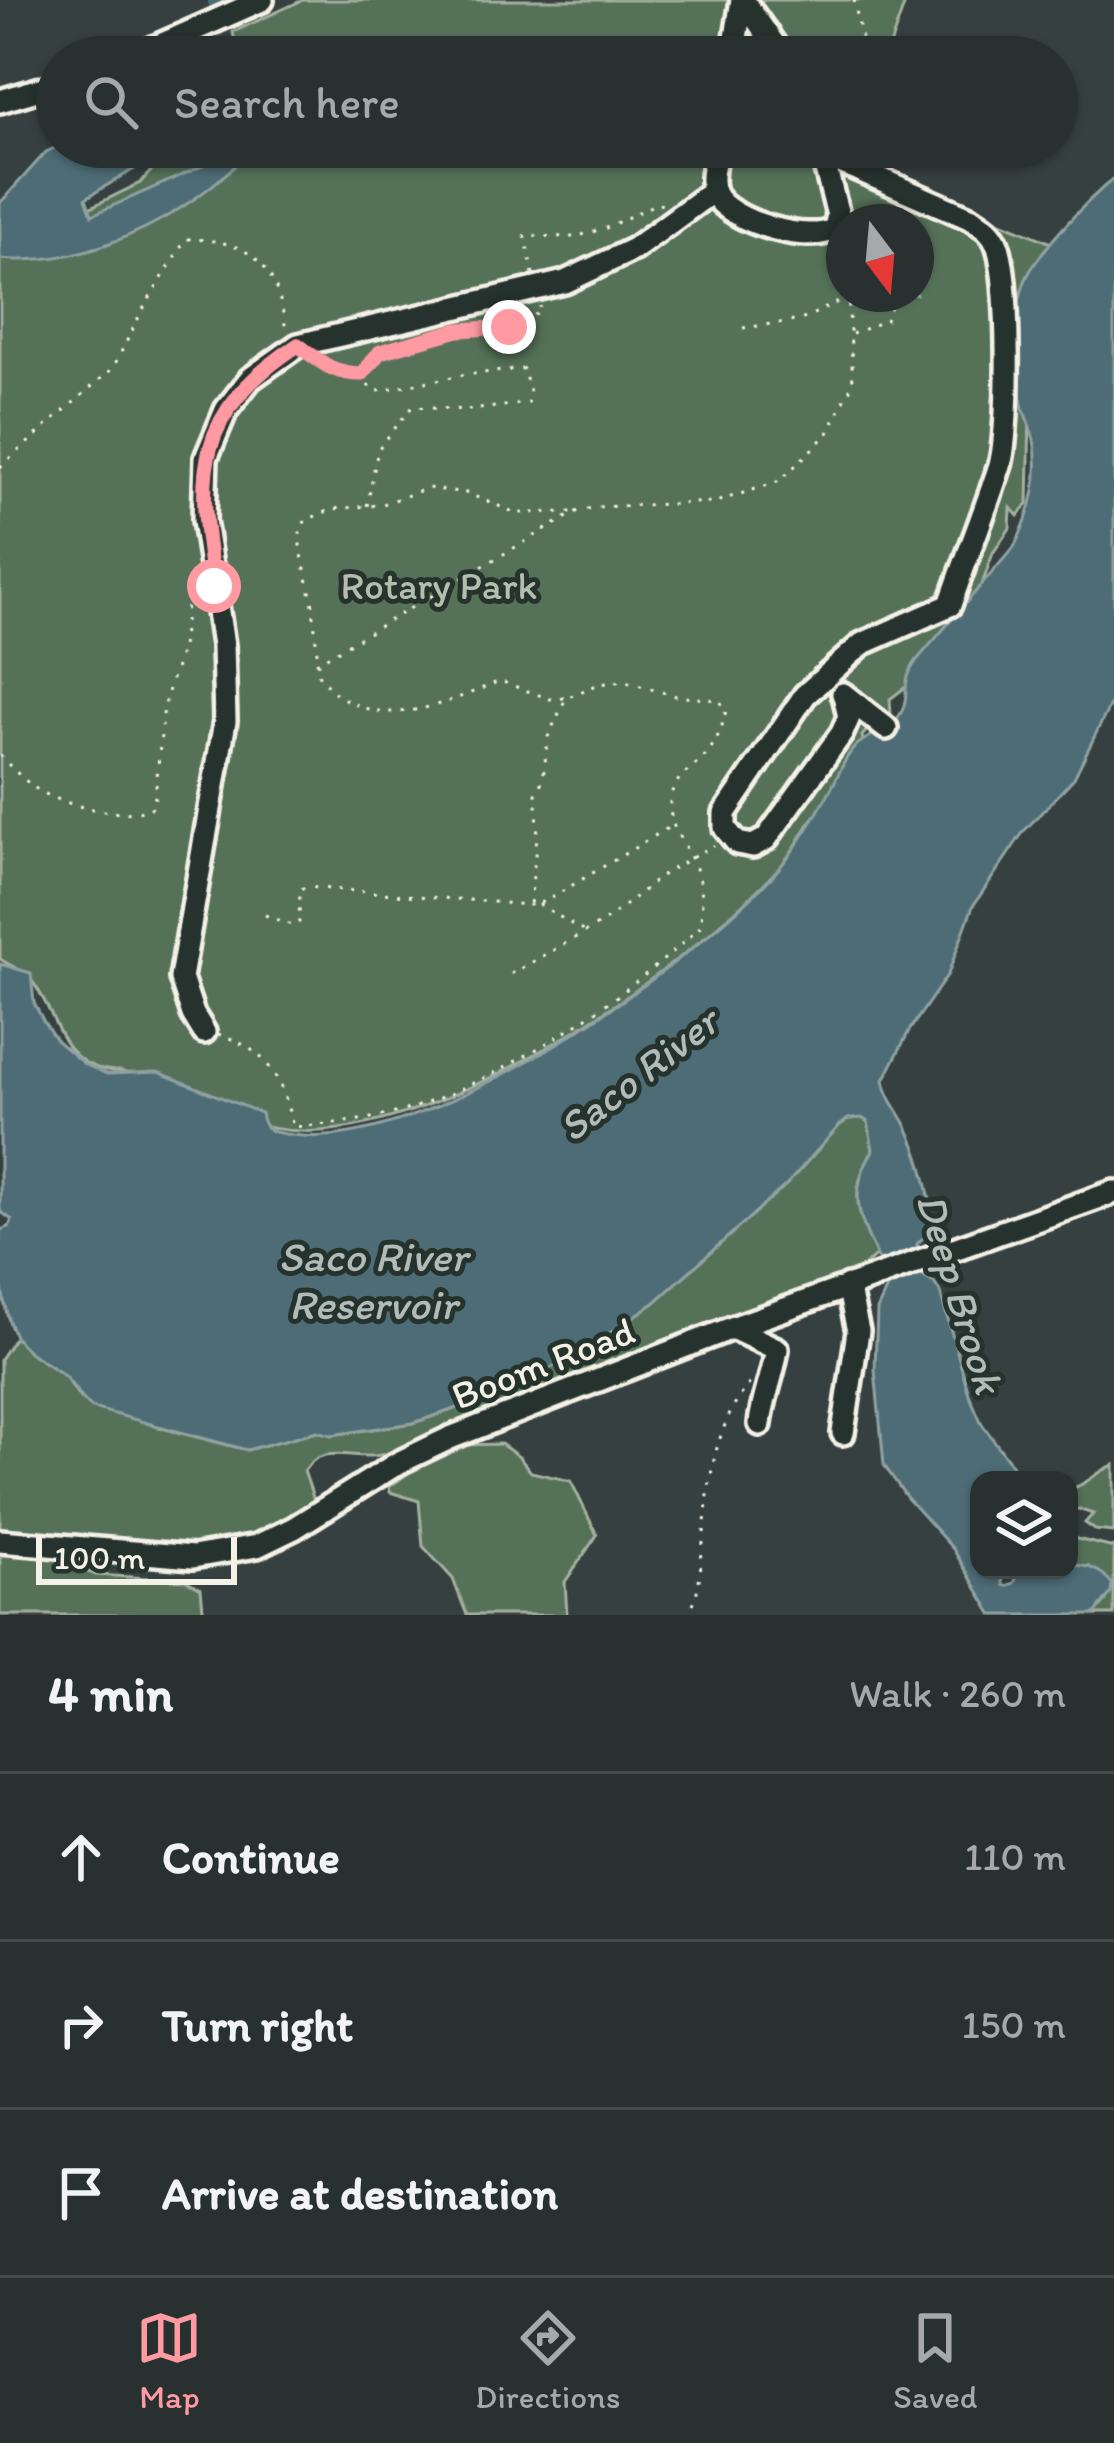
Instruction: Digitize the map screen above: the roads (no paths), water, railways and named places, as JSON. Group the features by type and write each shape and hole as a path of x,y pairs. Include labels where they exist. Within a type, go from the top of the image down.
{"street":[{"path":"181,36 262,0"},
{"path":"743,0 768,36"},
{"path":"737,36 743,0"},
{"path":"0,101 36,90"},
{"path":"715,168 713,191 722,205 781,230 825,236 835,229 838,215 825,168"},
{"path":"844,695 849,717 842,734 766,839 753,846 736,843 725,828 725,813 805,695 881,633 950,605 1001,462 1006,421 1005,274 996,241 987,228 860,168"},
{"path":"204,1032 182,978 225,721 223,645 204,520 206,458 226,410 250,379 298,345 565,282 614,261 713,191"},
{"path":"827,675 886,728"},
{"name":"Boom Road","path":"0,1541 177,1556 242,1550 284,1534 378,1474 450,1438 732,1328 1114,1192"},
{"path":"843,1433 858,1331 852,1284"},
{"path":"732,1328 777,1349 760,1424"}],"water":[{"path":"36,163 36,168 136,168 86,198 92,215 198,168 232,168 164,218 133,234 67,255 0,259 0,203"},
{"name":"Saco River Reservoir","path":"1114,178 1114,697 1074,778 1024,831 973,906 948,974 909,1031 884,1080 916,1148 930,1201 934,1227 917,1244 919,1274 940,1292 969,1394 982,1424 1016,1471 970,1471 970,1577 884,1465 875,1370 877,1310 888,1286 859,1203 863,1170 873,1150 868,1122 862,1118 848,1119 839,1126 787,1184 654,1303 580,1353 497,1395 413,1423 331,1435 317,1431 247,1450 92,1408 61,1373 20,1344 4,1300 0,1230 12,1220 0,1211 0,964 31,973 34,1003 44,1022 56,1040 84,1064 107,1074 158,1072 261,1113 268,1128 293,1135 347,1133 409,1117 476,1089 609,1010 722,924 773,875 808,827 853,749 898,718 917,660 1014,547 1030,508 1036,467 1017,375 1015,328 1020,298 1030,271 1077,213"},
{"name":"Saco River Reservoir","path":"1078,1566 1093,1569 1112,1584 1111,1593 1094,1615 993,1615 971,1579 1003,1579 1006,1586 1016,1579 1078,1579"}],"waterway":[{"path":"220,0 222,6"}],"park label":[{"name":"Rotary Park","path":"439,585"}],"water label":[{"name":"Saco River","path":"638,1074"},
{"name":"Deep Brook","path":"960,1293"}]}
